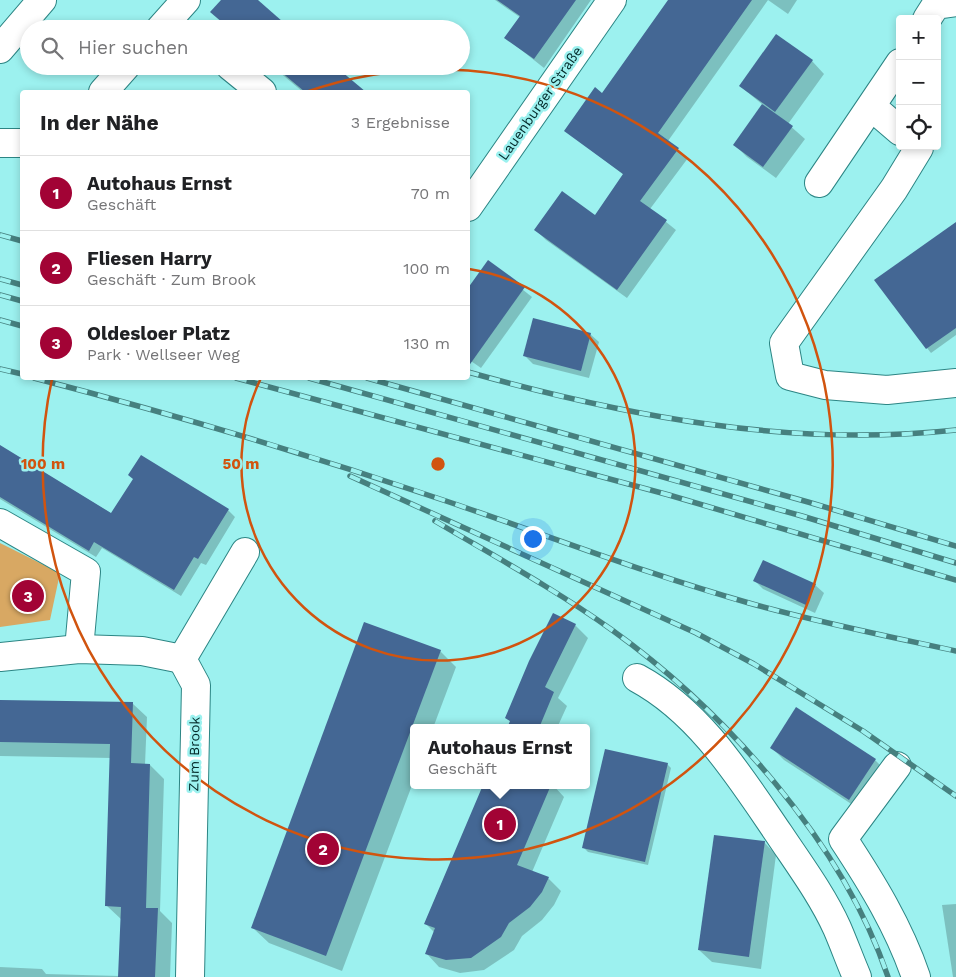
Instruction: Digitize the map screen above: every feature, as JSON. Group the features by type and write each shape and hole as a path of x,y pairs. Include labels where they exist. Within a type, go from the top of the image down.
{"main road":[{"path":"25,20 42,0"},
{"name":"Lauenburger Straße","path":"470,204 612,0"},
{"path":"0,49 20,26"},
{"path":"819,183 896,69"},
{"path":"105,90 118,75"},
{"path":"241,75 260,90"},
{"path":"872,107 896,128"},
{"path":"0,143 20,143"},
{"path":"918,150 894,189 784,342 790,376 825,385 887,390 956,383"},
{"path":"0,523 86,572 78,649"},
{"path":"0,657 78,649 142,651 182,659 245,552"},
{"name":"Zum Brook","path":"182,659 196,685 190,977"},
{"path":"637,678 656,688 683,711 718,748 804,870 837,927 857,977"},
{"path":"897,766 843,839 880,898 907,949 916,977"}],"shaded area":[{"path":"0,543 60,573 50,620 0,627"}],"building":[{"path":"221,0 258,0 281,20 219,20 210,12"},
{"path":"497,0 576,0 534,59 504,38 520,16"},
{"path":"668,0 752,0 658,133 679,148 640,201 667,220 617,290 534,230 562,191 595,215 623,174 564,131 595,87 602,93"},
{"path":"776,34 813,60 775,112 739,86"},
{"path":"285,75 346,75 364,90 303,90"},
{"path":"762,104 793,126 763,167 733,145"},
{"path":"956,222 956,328 926,349 874,280"},
{"path":"488,260 525,287 470,364 470,285"},
{"path":"533,318 591,333 581,371 523,356"},
{"path":"0,445 111,513 133,479 128,475 141,455 229,509 198,559 194,557 174,590 94,542 89,551 0,497"},
{"path":"763,560 816,584 806,605 753,581"},
{"path":"553,613 576,624 545,687 554,692 541,724 509,724 510,721 505,718 529,661"},
{"path":"364,622 441,650 413,724 410,724 410,732 326,956 251,928"},
{"path":"0,700 133,702 131,763 150,764 146,908 158,908 155,977 118,977 121,907 105,906 110,744 0,742"},
{"path":"796,707 876,759 849,800 770,748"},
{"path":"605,749 668,763 645,862 582,848"},
{"path":"481,789 549,789 517,865 549,877 542,892 530,907 509,923 501,937 471,958 446,960 425,954 435,928 424,924"},
{"path":"714,835 765,841 749,957 698,950"}],"railway":[{"path":"0,235 20,240"},
{"path":"0,279 20,284"},
{"path":"0,295 20,300"},
{"path":"0,320 20,325"},
{"path":"0,369 20,374"},
{"path":"470,373 588,402 709,424 770,431 832,435 956,430"},
{"path":"41,380 190,421 344,467 711,592 852,629 956,651"},
{"path":"243,380 669,495 956,580"},
{"path":"316,380 802,516 956,563"},
{"path":"374,380 808,502 956,546"},
{"path":"350,476 696,633 754,664 863,731 956,796"},
{"path":"435,521 547,587 612,630 654,663 737,740 811,830 842,878 868,927 888,977"}],"place":[{"name":"Oldesloer Platz","path":"28,596"},
{"name":"Autohaus Ernst","path":"500,824"},
{"name":"Fliesen Harry","path":"323,849"}]}
